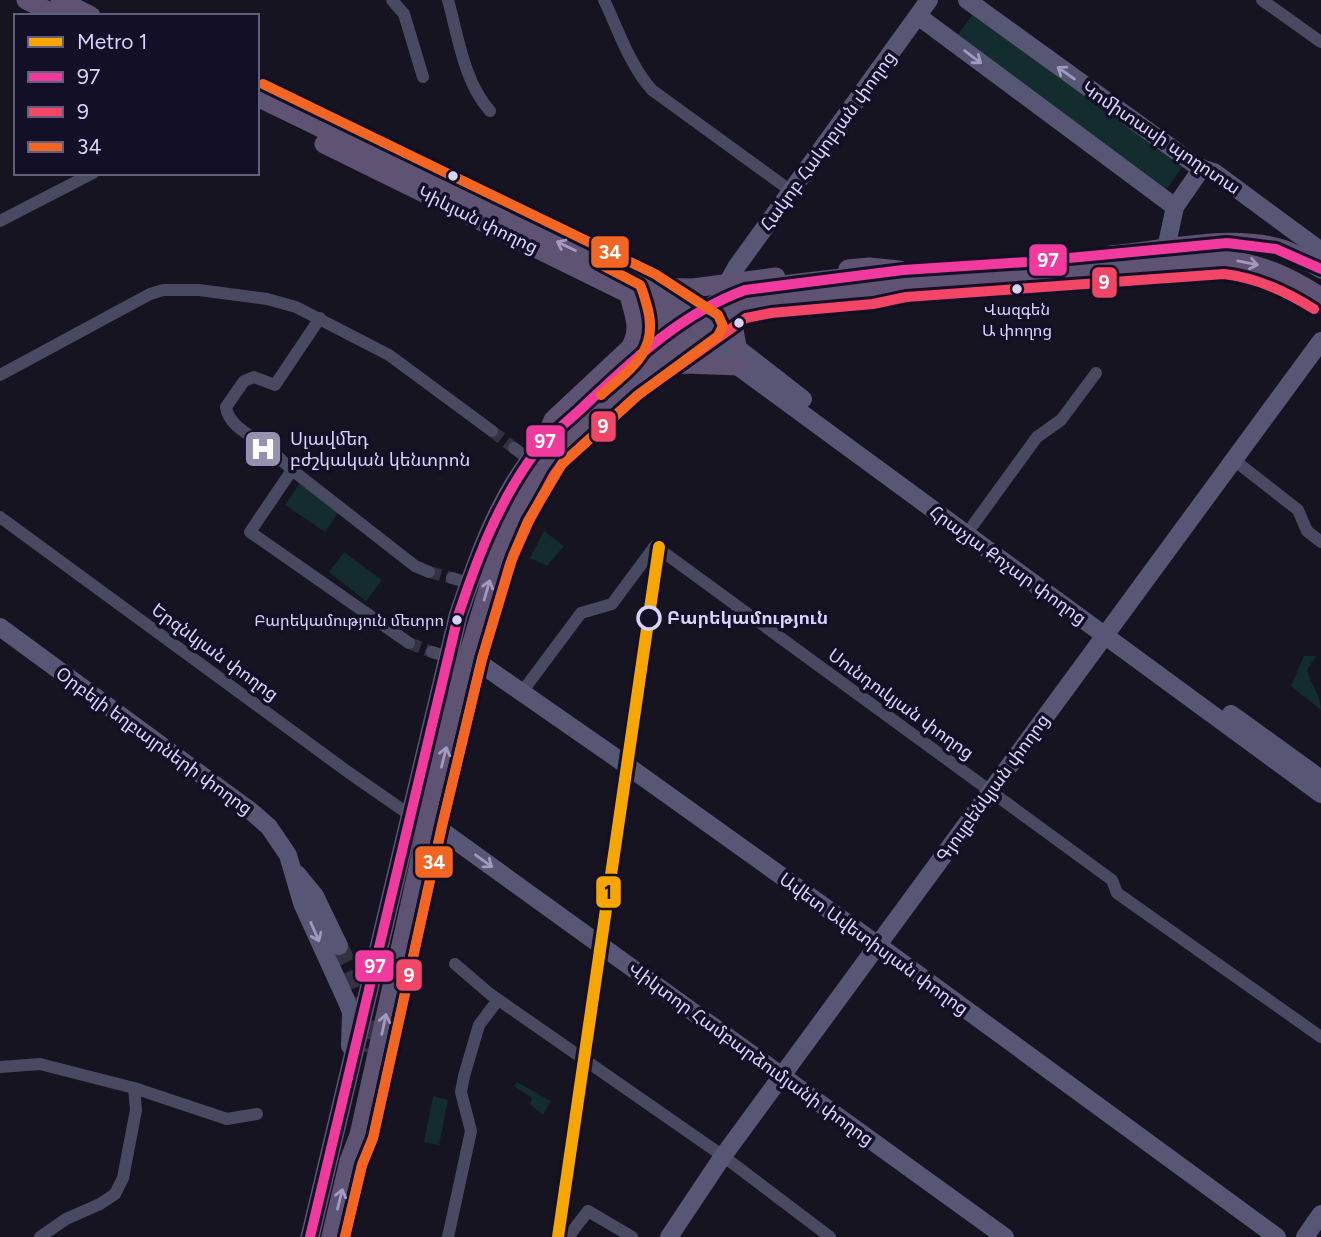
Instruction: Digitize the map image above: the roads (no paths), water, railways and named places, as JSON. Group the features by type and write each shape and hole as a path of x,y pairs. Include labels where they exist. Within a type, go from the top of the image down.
{"main road":[{"path":"26,0 70,11"},
{"name":"Կիևյան փողոց","path":"259,98 687,324"},
{"name":"Կիևյան փողոց","path":"259,113 649,287 687,324"},
{"path":"630,348 740,305 769,299 872,290 902,277 1227,243 1259,244 1284,249 1321,269"},
{"path":"449,655 516,515 534,452 562,430 628,365 712,305 745,290 867,278 1224,260 1264,267 1299,283 1321,297"},
{"path":"649,287 693,288 869,267 902,277"},
{"path":"728,282 729,294 740,305"},
{"path":"331,1237 374,1070 449,655 460,580 553,420 630,348 637,337 637,325 628,294"},
{"path":"737,346 734,330 740,305"},
{"path":"534,452 596,413 650,368 687,324"},
{"path":"630,348 644,349 650,358 650,368"},
{"path":"650,368 685,364 739,366"},
{"path":"310,1237 341,1105 419,819"}],"street":[{"path":"392,0 404,15 423,77"},
{"path":"448,0 467,69 480,99 490,111"},
{"path":"604,0 625,44 652,90 791,191"},
{"name":"Հակոբ Հակոբյան փողոց","path":"728,282 929,0"},
{"name":"Կոմիտասի պողոտա","path":"967,0 1192,163 1214,172 1321,251"},
{"path":"1263,1 1321,42"},
{"path":"918,16 1175,207"},
{"path":"1166,248 1175,207 1202,168"},
{"path":"0,221 89,175"},
{"path":"0,375 150,294 163,290 199,290 267,299 296,307 320,318 389,355 492,431"},
{"path":"320,318 275,385 254,377 244,381 231,396 226,407 227,415 292,470 415,566 429,572"},
{"name":"Հրաչյա Քոչար փողոց","path":"687,324 737,346 814,409 973,525 1321,794"},
{"name":"Հրաչյա Քոչար փողոց","path":"687,324 739,366 1108,632 1321,779"},
{"name":"Գյուլբենկյան փողոց","path":"668,1237 723,1156 1321,341"},
{"path":"973,525 1037,437 1061,420 1096,373"},
{"path":"1234,460 1298,510 1307,531 1321,542"},
{"path":"292,470 250,532 410,643"},
{"name":"Երզնկյան փողոց","path":"0,517 348,772 419,819"},
{"name":"Սունդուկյան փողոց","path":"522,692 581,612 612,604 655,547 1112,880 1117,892 1321,1038"},
{"name":"Օրբելի եղբայրների փողոց","path":"0,627 252,812 269,827 282,844 293,868 302,903 351,1012 352,1035 341,1105"},
{"name":"Ավետ Ավետիսյան փողոց","path":"449,655 522,692 622,762 878,945 1277,1237"},
{"name":"Վիկտոր Համբարձումյանի փողոց","path":"419,819 438,828 1005,1237"},
{"name":"Օրբելի եղբայրների փողոց","path":"293,868 315,896 339,946"},
{"path":"455,964 498,1000 723,1156 830,1237"},
{"path":"448,1237 471,1131 461,1092 464,1076 479,1025 498,1000"},
{"path":"349,1161 352,1125 368,1052"},
{"path":"0,1067 40,1064 134,1088 227,1119 257,1114"},
{"path":"40,1237 66,1219 115,1194 123,1178 136,1110 134,1088"},
{"path":"568,1237 588,1211 632,1237"},
{"path":"1305,1237 1321,1213"},
{"path":"1314,1237 1321,1227"}],"tunnel":[{"path":"492,431 514,448"},
{"path":"429,572 452,578"},
{"path":"409,643 432,652"},
{"path":"339,946 365,1008 368,1052"}],"metro line":[{"name":"1","path":"558,1237 659,547"}],"place":[{"name":"Վազգեն Ա փողոց","path":"1017,289"},
{"name":"Սլավմեդ բժշկական կենտրոն","path":"263,449"},
{"name":"Բարեկամություն","path":"649,618"},
{"name":"Բարեկամություն մետրո","path":"457,620"}]}
